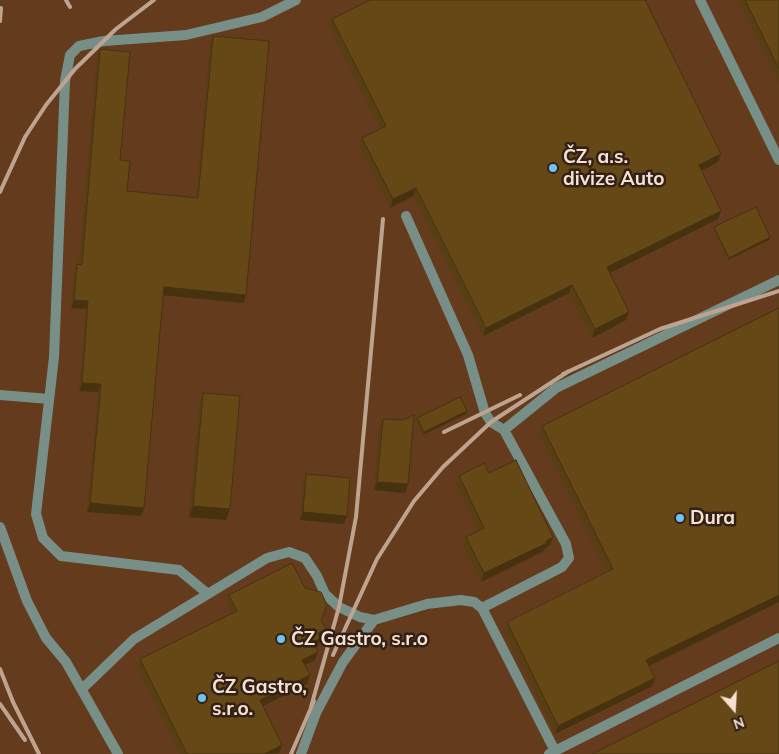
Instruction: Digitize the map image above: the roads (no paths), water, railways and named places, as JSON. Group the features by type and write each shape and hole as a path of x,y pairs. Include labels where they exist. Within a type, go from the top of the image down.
{"lane":[{"path":"208,594 179,570 61,556 43,538 36,514 54,357 65,81 70,55 79,46 104,40 186,35 262,17 296,0"},
{"path":"700,0 779,160"},
{"path":"406,216 468,355 485,413 491,422 504,430 566,544 569,558 562,567 482,608"},
{"path":"504,430 556,388 779,280"},
{"path":"0,395 49,398"},
{"path":"0,527 27,601 46,638 66,662 118,754"},
{"path":"82,690 134,639 267,558 289,552 305,558 317,576 325,594 339,607 360,617 374,620 436,603 461,600 474,602 482,608 552,752 779,638"},
{"path":"301,754 316,713 343,662 374,620"}],"railway":[{"path":"66,0 70,7"},
{"path":"0,192 25,137 46,105 75,69 116,29 154,0"},
{"path":"0,21 1,8"},
{"path":"311,707 339,607 356,517 383,219"},
{"path":"563,374 660,329 779,291"},
{"path":"333,655 377,559 414,501 443,467 491,422 569,371"},
{"path":"444,432 520,395"},
{"path":"0,669 13,702 39,754"},
{"path":"291,754 314,701"},
{"path":"0,704 25,740"}],"place":[{"name":"ČZ, a.s. divize Auto","path":"553,168"},
{"name":"Dura","path":"680,518"},
{"name":"ČZ Gastro, s.r.o","path":"281,639"},
{"name":"ČZ Gastro, s.r.o.","path":"202,698"}]}
